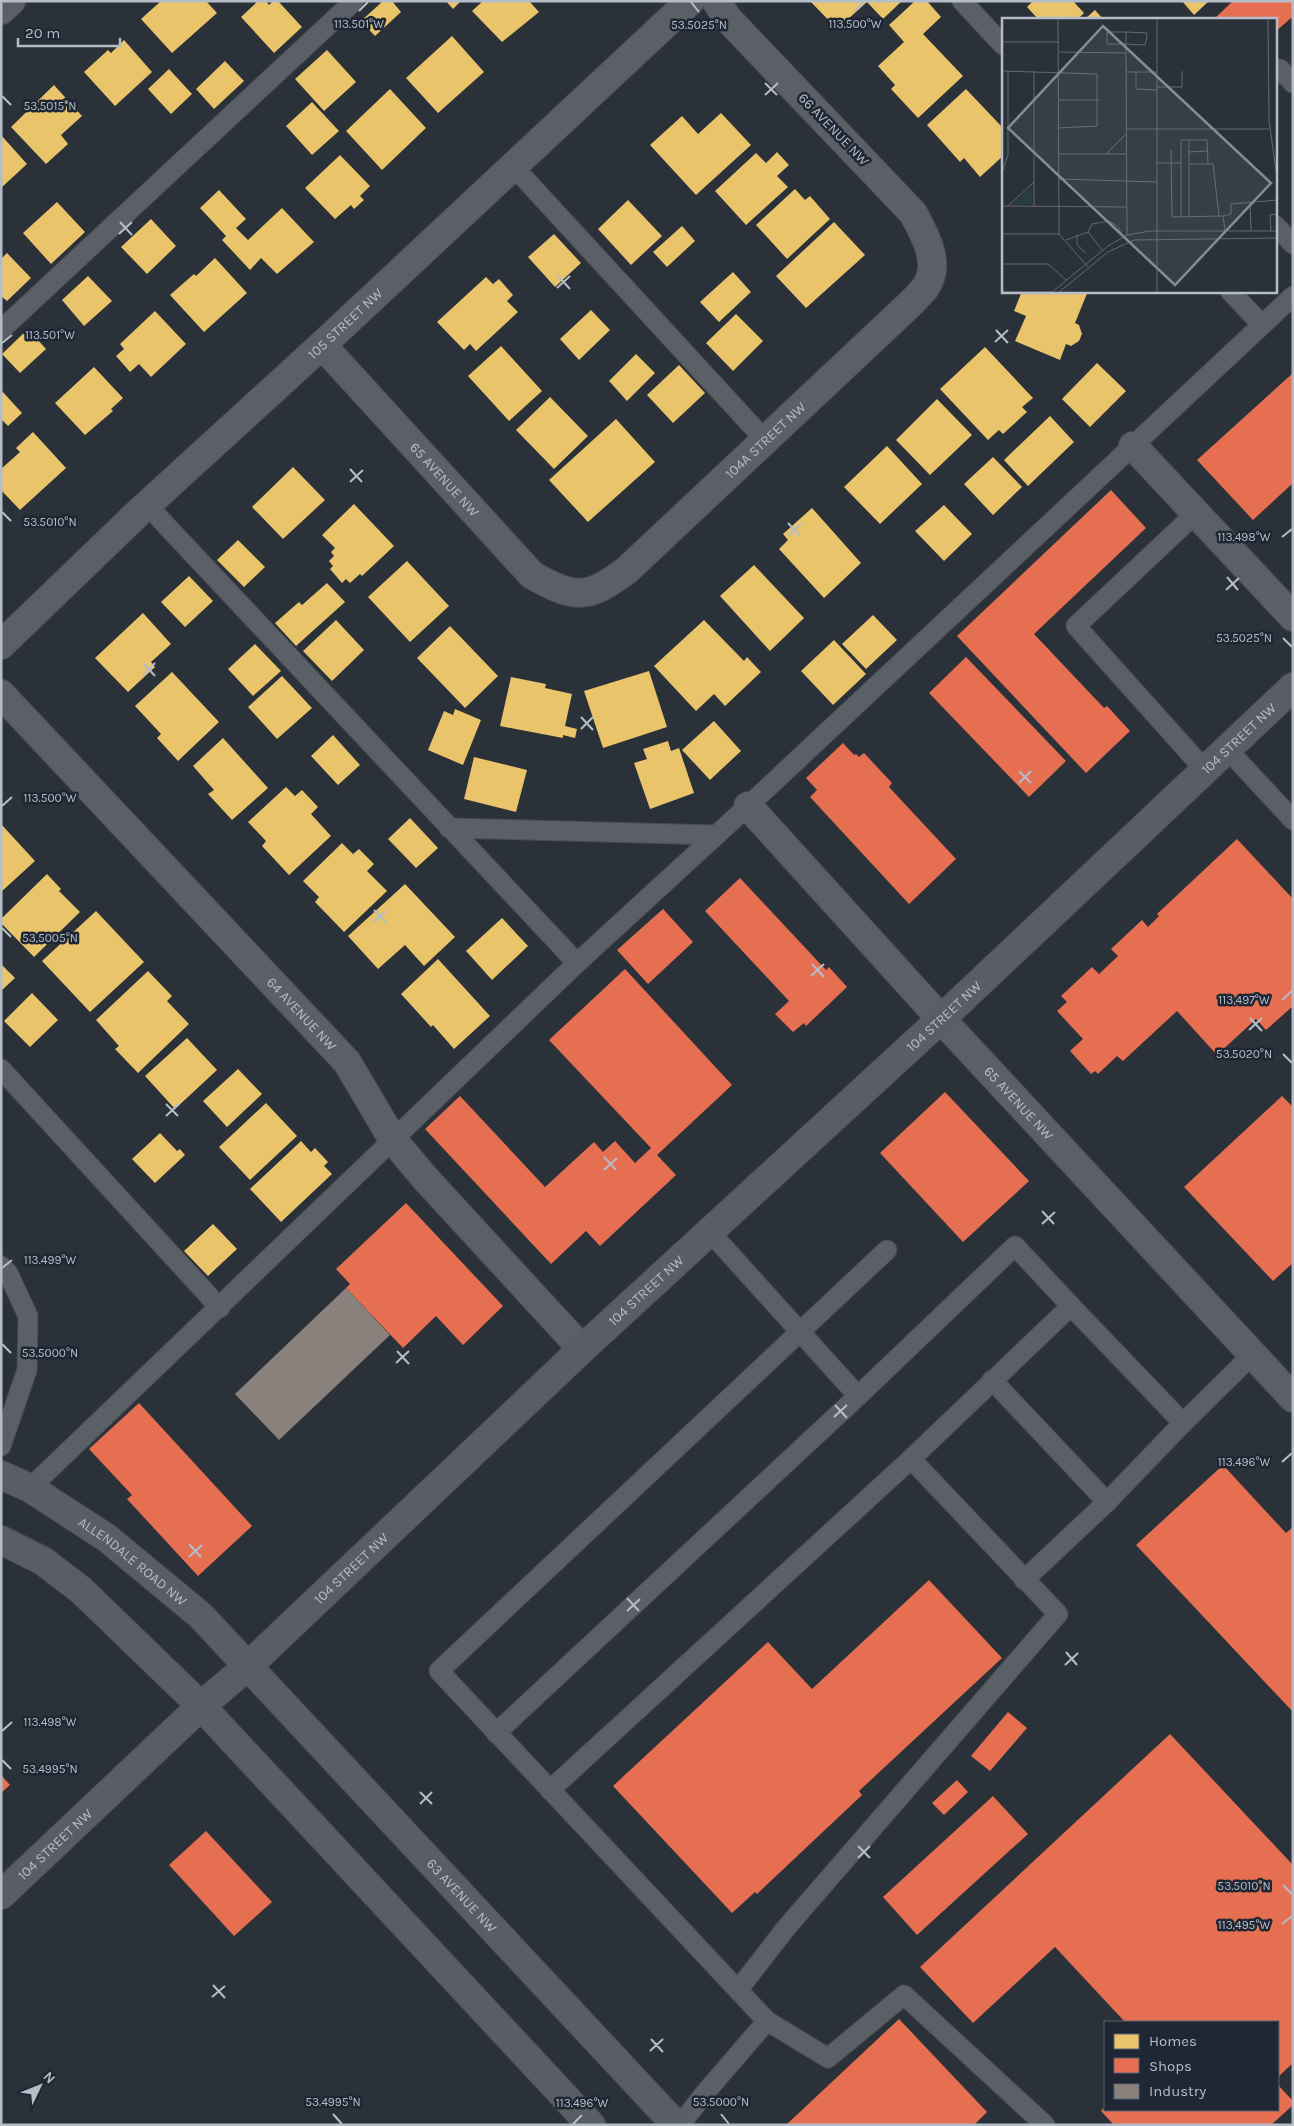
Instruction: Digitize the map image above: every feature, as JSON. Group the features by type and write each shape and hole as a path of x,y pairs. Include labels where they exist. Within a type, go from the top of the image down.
{"main road":[{"name":"104 STREET NW","path":"1,1895 201,1706 248,1666 582,1349 941,1019 1226,748 1293,687"},
{"name":"ALLENDALE ROAD NW","path":"1,1475 30,1488 107,1538 201,1616 248,1666"},
{"path":"1,1540 42,1562 81,1590 201,1706 591,2125"},
{"name":"63 AVENUE NW","path":"248,1666 676,2125"}],"street":[{"path":"1,10 11,1"},
{"name":"105 STREET NW","path":"1,645 147,505 322,345 690,1"},
{"name":"66 AVENUE NW","path":"716,1 728,19 913,212 928,241 933,267"},
{"name":"104A STREET NW","path":"581,594 605,586 627,570 909,305 926,287 933,267"},
{"name":"65 AVENUE NW","path":"322,345 532,575 555,587 581,594"},
{"path":"1132,446 1293,617"},
{"name":"64 AVENUE NW","path":"1,694 346,1062 393,1140 424,1178 582,1349"},
{"name":"65 AVENUE NW","path":"748,806 941,1019 1293,1398"}],"lane":[{"path":"1,330 354,1"},
{"path":"962,1 1002,44"},
{"path":"1276,73 1280,69 1293,83"},
{"path":"514,166 765,440"},
{"path":"1276,226 1293,244"},
{"path":"1231,292 1262,325"},
{"path":"30,1488 220,1308 577,963 748,806 1293,296"},
{"path":"147,505 577,963"},
{"path":"1195,514 1076,626 1204,769"},
{"path":"1226,748 1293,820"},
{"path":"449,828 715,835"},
{"path":"1,1069 220,1308"},
{"path":"710,1232 858,1396"},
{"path":"496,1733 858,1396 1014,1246 1183,1423"},
{"path":"887,1250 439,1671 767,2021 828,2058 904,1995 1033,2121"},
{"path":"1,1266 8,1273 28,1316 27,1370 1,1446"},
{"path":"550,1790 911,1460 1070,1306"},
{"path":"1024,1580 1106,1502 1252,1354"},
{"path":"992,1380 1106,1502"},
{"path":"738,1990 792,1920 1058,1614 911,1460"},
{"path":"680,2125 705,2092 767,2021"}],"building: Homes":[{"path":"161,1 206,1 217,13 172,53 141,19"},
{"path":"258,1 266,1 269,5 273,1 278,1 302,27 274,53 241,17"},
{"path":"383,1 392,1 401,12 375,36 361,21"},
{"path":"446,1 461,1 453,9"},
{"path":"483,1 529,1 539,12 502,42 472,11"},
{"path":"810,1 902,1 883,19 867,2 837,29"},
{"path":"915,1 927,1 941,17 923,34 963,76 918,118 891,89 895,85 878,66 904,42 889,25"},
{"path":"1033,1 1073,1 1084,13 1079,18 1037,18 1027,7"},
{"path":"1182,1 1209,1 1194,15"},
{"path":"1095,10 1102,18 1086,18"},
{"path":"452,36 484,72 438,113 406,78"},
{"path":"124,40 152,72 115,106 84,72 108,50 111,53"},
{"path":"327,50 356,82 324,111 295,79"},
{"path":"225,61 244,81 214,109 196,89"},
{"path":"169,69 192,94 171,114 148,89"},
{"path":"54,85 82,116 61,135 68,144 46,164 11,127"},
{"path":"390,89 426,128 382,170 346,131"},
{"path":"966,89 1002,127 1002,157 980,177 964,158 960,162 927,125"},
{"path":"312,102 339,131 312,155 286,126"},
{"path":"721,113 751,145 696,195 650,145 682,116 698,134"},
{"path":"1,135 27,164 1,188"},
{"path":"777,152 789,165 777,176 788,187 746,225 715,191 756,153 766,163"},
{"path":"340,155 370,186 360,196 364,200 354,209 351,205 335,219 305,188"},
{"path":"795,189 805,200 810,196 830,219 787,259 756,225"},
{"path":"219,190 246,219 236,228 248,240 282,208 314,242 277,274 261,258 250,270 222,240 226,236 200,208"},
{"path":"628,200 662,236 631,265 598,229"},
{"path":"57,202 85,232 51,264 23,233"},
{"path":"151,219 176,246 147,274 121,247"},
{"path":"834,222 865,255 806,308 776,276"},
{"path":"682,226 695,241 667,267 653,252"},
{"path":"554,234 581,263 555,287 528,257"},
{"path":"7,253 31,278 7,301 1,296 1,259"},
{"path":"215,258 247,293 204,332 170,295 194,274 196,276"},
{"path":"733,272 751,292 719,322 700,302"},
{"path":"88,276 112,301 84,326 62,300"},
{"path":"486,277 493,284 499,279 513,295 507,301 518,312 476,351 470,344 464,350 437,322"},
{"path":"1022,292 1088,292 1075,323 1079,325 1082,334 1079,341 1071,346 1066,344 1060,360 1015,341 1026,316 1014,311"},
{"path":"591,310 610,330 579,360 560,339"},
{"path":"155,311 186,344 151,377 139,364 130,372 116,356 124,349 120,344"},
{"path":"736,314 763,341 733,371 706,343"},
{"path":"28,329 46,349 20,373 2,354"},
{"path":"501,346 542,391 509,421 468,376"},
{"path":"985,347 1033,398 1022,407 1027,412 1003,434 999,430 988,440 940,389"},
{"path":"636,354 655,373 627,401 609,381"},
{"path":"1097,363 1126,391 1090,427 1062,399"},
{"path":"679,365 705,393 673,423 647,395"},
{"path":"94,367 123,398 111,409 113,411 85,435 55,403"},
{"path":"1,390 22,413 8,426 1,419"},
{"path":"550,397 588,436 554,469 516,430"},
{"path":"937,399 972,435 930,475 896,440"},
{"path":"1050,416 1074,442 1028,486 1004,460"},
{"path":"616,419 655,462 588,522 549,480"},
{"path":"33,432 66,468 20,510 1,490 1,469 20,452 16,448"},
{"path":"887,446 922,484 880,524 844,487"},
{"path":"993,457 1022,487 993,515 964,484"},
{"path":"293,467 325,500 283,539 252,507"},
{"path":"354,504 394,546 362,576 360,574 350,583 346,579 342,583 330,569 333,566 329,561 334,556 331,552 335,548 322,535"},
{"path":"944,505 972,534 944,561 915,531"},
{"path":"812,508 861,563 824,598 779,549 788,540 783,534"},
{"path":"238,540 265,567 244,587 217,560"},
{"path":"407,561 449,606 410,642 368,597"},
{"path":"754,565 804,618 770,651 720,596"},
{"path":"189,576 213,601 185,627 161,602"},
{"path":"327,583 345,602 296,646 275,623 299,602 302,605"},
{"path":"143,613 171,644 151,662 155,667 128,692 95,658"},
{"path":"873,615 897,640 866,669 842,644"},
{"path":"336,620 364,650 332,681 303,651"},
{"path":"704,620 744,661 747,657 761,672 725,706 714,694 696,711 654,666"},
{"path":"450,626 498,676 465,708 417,658"},
{"path":"834,640 866,674 833,705 801,671"},
{"path":"255,644 281,671 253,696 228,669"},
{"path":"649,671 667,727 603,748 584,691"},
{"path":"172,672 219,722 178,761 157,738 161,734 135,706"},
{"path":"282,676 312,708 277,739 248,707"},
{"path":"511,677 546,684 545,688 572,694 565,726 577,729 575,738 563,735 563,738 500,726"},
{"path":"455,709 481,720 463,765 428,750 444,711 453,715"},
{"path":"714,721 741,751 710,780 682,750"},
{"path":"333,735 360,765 338,785 311,756"},
{"path":"223,738 268,788 232,820 208,794 214,790 193,766"},
{"path":"668,741 671,751 679,748 694,793 650,809 634,763 647,759 643,749"},
{"path":"474,757 527,770 516,812 464,799"},
{"path":"286,787 295,796 302,790 318,807 311,814 331,836 289,875 262,846 266,841 248,822"},
{"path":"410,818 438,848 416,868 388,839"},
{"path":"1,824 35,861 1,892"},
{"path":"342,843 353,854 359,849 374,864 367,871 387,891 344,932 315,902 319,897 303,881"},
{"path":"47,874 61,889 59,891 80,912 34,957 1,923 1,919"},
{"path":"405,884 455,937 424,966 405,945 378,969 348,936"},
{"path":"96,911 144,962 90,1012 42,961"},
{"path":"502,918 528,946 492,980 466,951"},
{"path":"438,959 490,1016 454,1049 433,1025 431,1027 401,994"},
{"path":"1,964 15,978 1,991"},
{"path":"148,971 172,996 167,1001 189,1024 138,1073 115,1049 119,1046 96,1020"},
{"path":"32,993 58,1020 30,1047 4,1021"},
{"path":"187,1038 217,1070 175,1109 145,1076"},
{"path":"238,1069 262,1094 227,1127 203,1101"},
{"path":"266,1103 297,1136 250,1180 219,1147"},
{"path":"160,1133 177,1151 180,1149 185,1155 155,1183 132,1159"},
{"path":"301,1141 311,1152 315,1148 328,1162 324,1166 332,1174 281,1222 250,1189"},
{"path":"213,1224 237,1249 208,1276 184,1251"}],"building: Shops":[{"path":"1233,1 1293,1 1293,19 1291,18 1276,31 1276,18 1215,18"},
{"path":"1293,373 1293,483 1253,520 1197,460"},
{"path":"1111,490 1146,528 1034,634 1104,708 1107,706 1130,731 1086,773 957,636"},
{"path":"966,657 1066,761 1029,797 929,693"},
{"path":"843,743 854,755 856,754 859,757 864,753 892,783 889,787 956,859 909,904 810,797 817,790 806,778"},
{"path":"1237,839 1293,899 1293,1006 1266,1030 1256,1019 1217,1055 1177,1011 1123,1061 1117,1056 1098,1074 1095,1071 1091,1074 1070,1051 1083,1039 1057,1011 1067,1002 1061,996 1092,967 1099,974 1118,956 1111,949 1142,920 1148,927 1159,916 1157,914"},
{"path":"740,878 826,970 829,967 847,987 806,1026 804,1023 793,1032 775,1014 789,1001 705,911"},
{"path":"663,909 693,942 648,984 617,950"},
{"path":"625,969 732,1085 657,1155 676,1175 600,1246 586,1231 551,1264 425,1129 460,1096 545,1187 594,1142 603,1152 615,1141 635,1163 651,1148 549,1040"},
{"path":"945,1092 1029,1181 963,1242 880,1153"},
{"path":"1282,1096 1293,1107 1293,1263 1273,1281 1184,1187"},
{"path":"406,1203 503,1306 463,1345 436,1316 403,1348 346,1288 350,1284 336,1269"},
{"path":"139,1403 252,1526 198,1576 127,1499 132,1495 89,1449"},
{"path":"1223,1465 1286,1533 1293,1527 1293,1712 1136,1545"},
{"path":"929,1580 1002,1658 859,1791 862,1795 757,1894 755,1892 732,1913 613,1786 768,1642 812,1689"},
{"path":"1008,1712 1027,1728 990,1771 971,1756"},
{"path":"1170,1734 1293,1865 1293,2063 1279,2076 1279,2021 1124,2021 1055,1947 973,2023 920,1967"},
{"path":"1,1775 10,1785 1,1793"},
{"path":"957,1780 968,1792 944,1815 932,1803"},
{"path":"993,1796 1028,1834 917,1935 883,1897"},
{"path":"206,1831 272,1902 234,1936 169,1865"},
{"path":"899,2019 987,2112 974,2125 786,2125"},
{"path":"1279,2086 1293,2101 1293,2105 1271,2125 1114,2125 1101,2111 1104,2108 1104,2111 1279,2111"}],"building: Industry":[{"path":"346,1288 390,1335 279,1440 235,1394"}]}
